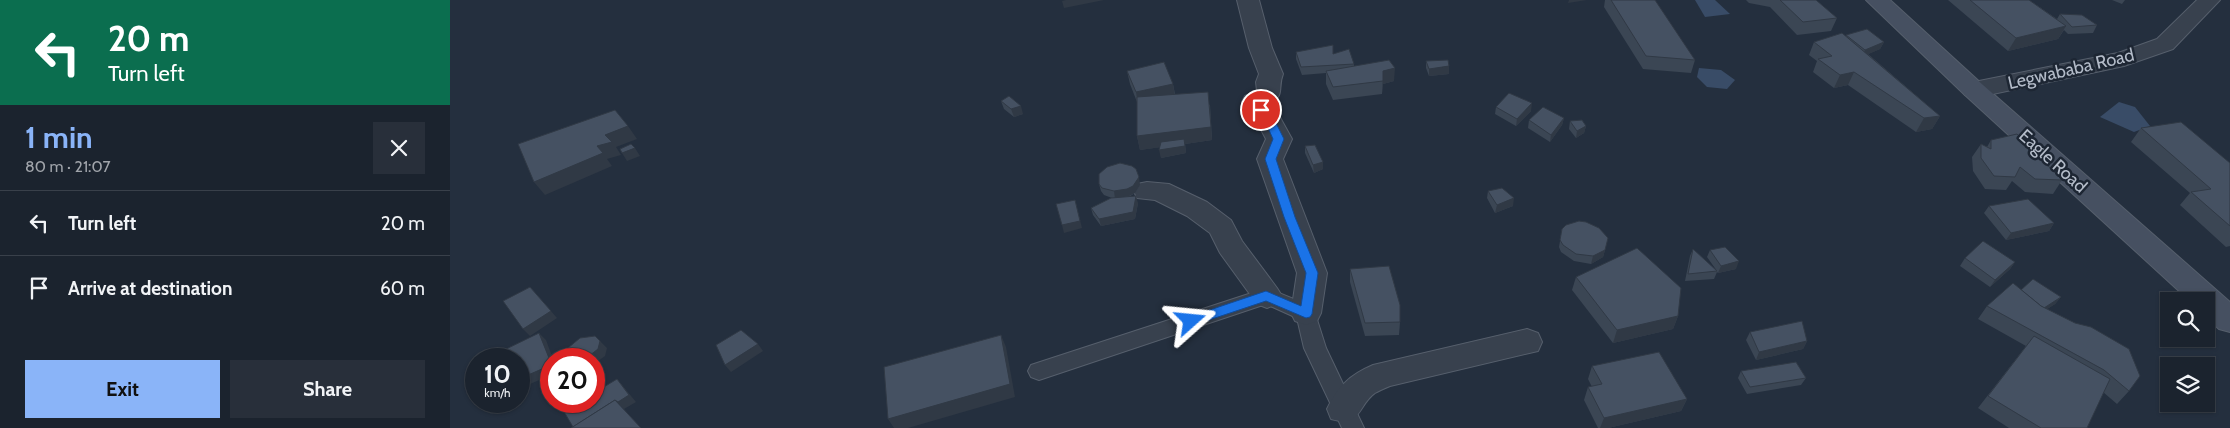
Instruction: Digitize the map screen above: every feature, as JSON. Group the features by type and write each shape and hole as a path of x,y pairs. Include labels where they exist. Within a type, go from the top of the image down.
{"street":[{"path":"1248,0 1260,43 1262,59 1271,74 1268,82 1269,94 1254,102 1268,118 1278,139 1270,159 1312,273 1306,314"},
{"name":"Eagle Road","path":"1877,0 1974,90 2230,320"},
{"name":"Legwababa Road","path":"1974,90 2124,60 2165,44 2209,0"},
{"path":"1147,191 1159,191 1197,209 1220,227 1230,246 1266,296"},
{"path":"1348,419 1364,384 1384,374 1527,342"}],"lane":[{"path":"1039,371 1266,296 1306,314 1315,348 1348,419"}],"water":[{"path":"1695,0 1715,0 1730,14 1705,17"},
{"path":"1699,68 1721,70 1735,80 1727,89 1707,87 1697,77"},
{"path":"2119,102 2135,107 2150,126 2134,132 2100,117"}],"building":[{"path":"1611,0 1655,0 1695,60 1646,56"},
{"path":"1780,0 1816,0 1837,18 1803,22"},
{"path":"1970,0 2029,0 2066,26 2016,38"},
{"path":"2060,14 2082,15 2097,25 2072,27"},
{"path":"1867,29 1884,42 1865,50 1846,35"},
{"path":"1842,33 1940,116 1924,118 1854,72 1840,75 1818,59 1832,56 1814,42"},
{"path":"1333,45 1333,54 1349,49 1354,64 1301,67 1296,52"},
{"path":"1389,60 1395,68 1383,71 1383,81 1333,87 1326,71"},
{"path":"1448,60 1449,66 1429,69 1426,61"},
{"path":"1164,62 1173,84 1136,92 1127,71"},
{"path":"1208,92 1211,127 1137,136 1137,97"},
{"path":"1509,93 1532,103 1517,119 1496,107"},
{"path":"1009,96 1021,106 1011,109 1001,101"},
{"path":"1543,107 1564,118 1551,135 1529,120"},
{"path":"615,110 628,126 605,135 612,142 597,146 603,153 534,182 518,144"},
{"path":"1582,120 1586,126 1577,131 1570,121"},
{"path":"2181,122 2230,163 2230,226 2191,192 2211,189 2141,128"},
{"path":"2017,134 2062,180 2035,179 2020,167 2015,177 1994,176 1981,158 1981,144 1991,149 1991,140"},
{"path":"1184,139 1185,146 1159,150 1161,142"},
{"path":"631,144 635,148 622,153 620,149"},
{"path":"1315,145 1323,162 1313,165 1305,146"},
{"path":"1120,163 1136,169 1139,177 1133,186 1114,191 1102,188 1099,184 1099,174 1107,167"},
{"path":"1502,188 1514,198 1497,205 1488,191"},
{"path":"1136,196 1133,212 1099,219 1091,208 1111,198"},
{"path":"2028,199 2054,223 2011,233 1989,206"},
{"path":"1075,200 1080,221 1062,225 1056,204"},
{"path":"1579,221 1599,228 1608,238 1605,250 1593,256 1576,254 1563,245 1560,240 1562,229 1566,225"},
{"path":"1983,241 2015,262 1995,280 1965,258"},
{"path":"1725,247 1739,261 1721,266 1710,250"},
{"path":"1637,248 1681,288 1678,316 1617,330 1576,277"},
{"path":"1693,249 1717,271 1688,274"},
{"path":"1389,266 1400,305 1400,322 1365,323 1350,269"},
{"path":"2033,279 2061,297 2044,308 2021,290"},
{"path":"2013,283 2041,306 2075,323 2091,327 2129,349 2140,376 2129,391 2104,370 1987,306"},
{"path":"530,287 551,311 523,329 503,301"},
{"path":"1802,321 1807,341 1759,352 1750,332"},
{"path":"741,330 758,344 725,365 716,345"},
{"path":"539,333 545,348 540,348 540,370 530,374 530,348 508,348"},
{"path":"1001,335 1010,384 888,419 884,367"},
{"path":"595,336 600,341 598,348 568,348 580,338"},
{"path":"2034,336 2110,379 2087,428 2041,428 1988,396"},
{"path":"1659,352 1687,399 1604,418 1588,387 1602,384 1592,366"},
{"path":"1796,362 1806,378 1750,387 1741,371"},
{"path":"617,379 629,395 618,402 615,400 605,406 605,386"},
{"path":"615,400 641,428 571,428 595,413 605,413 605,406"},
{"path":"565,413 595,413 573,427"}],"route":[{"path":"1191,321 1266,296 1306,314 1312,273 1270,159 1278,139 1268,118 1261,110"}]}
